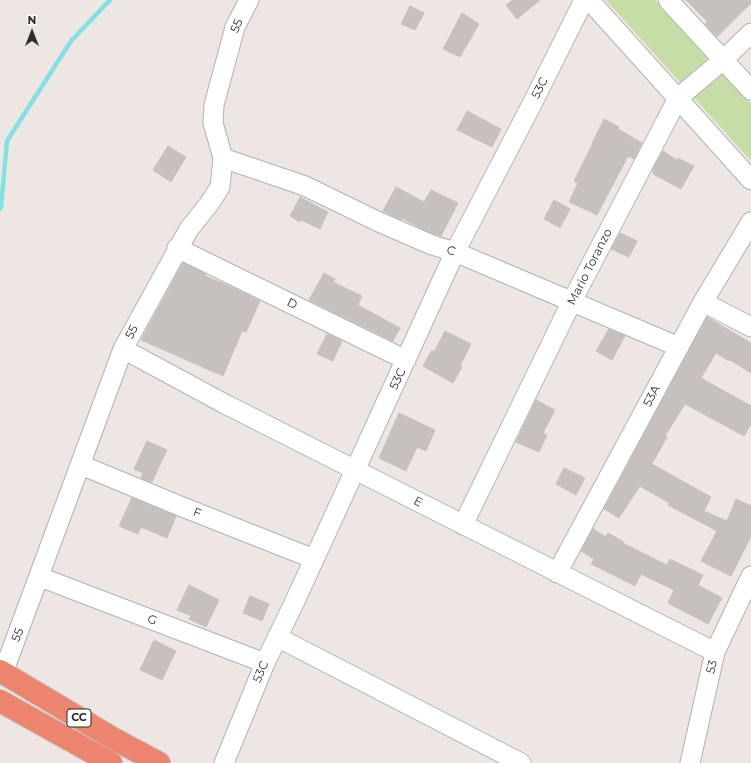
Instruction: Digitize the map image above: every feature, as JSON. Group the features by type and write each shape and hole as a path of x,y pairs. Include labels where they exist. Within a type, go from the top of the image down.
{"highway":[{"name":"CC","path":"2,672 114,739 159,763"},
{"name":"CC","path":"0,701 111,763"}],"street":[{"name":"55","path":"2,672 40,577 123,350 177,248 220,187 223,158 213,123 214,105 235,27 249,0"},
{"name":"53C","path":"224,763 265,663 295,601 455,252 584,0"},
{"path":"589,0 751,180"},
{"path":"668,0 751,90"},
{"name":"Mario Toranzo","path":"463,525 572,301 678,98 723,60 751,33"},
{"name":"C","path":"223,158 304,186 379,222 432,245 455,252 679,347"},
{"name":"53A","path":"557,573 703,302 751,222"},
{"name":"D","path":"177,248 406,360"},
{"path":"703,302 751,327"},
{"name":"E","path":"123,350 225,404 715,652"},
{"name":"F","path":"81,465 314,559"},
{"name":"53","path":"690,763 715,652 751,576"},
{"name":"G","path":"40,577 265,663"},
{"path":"278,637 521,763"}],"green space":[{"path":"606,0 655,0 751,103 751,161"}],"building":[{"path":"513,0 540,0 517,19 506,5"},
{"path":"686,0 751,0 751,3 717,37 705,24 707,21"},
{"path":"410,6 424,13 415,30 401,24"},
{"path":"462,13 479,24 460,57 443,49"},
{"path":"467,111 501,129 492,147 457,130"},
{"path":"604,119 619,127 618,129 642,143 634,159 628,156 597,215 569,202 578,183 574,181"},
{"path":"168,146 186,157 171,182 153,170"},
{"path":"663,151 677,160 678,158 694,166 681,189 653,174 654,172 652,171"},
{"path":"396,187 424,202 431,190 458,203 441,236 426,231 402,218 401,220 383,211"},
{"path":"300,197 328,212 320,229 301,220 300,222 290,216"},
{"path":"554,200 570,209 560,228 544,219"},
{"path":"620,233 637,241 629,257 611,249"},
{"path":"183,263 206,274 205,276 260,301 246,332 242,331 223,376 141,340"},
{"path":"324,273 335,279 333,282 362,296 358,305 400,328 393,341 309,300"},
{"path":"707,317 751,343 751,373 716,353 701,378 751,406 751,424 744,436 685,404 665,436 667,437 652,464 711,497 704,511 727,521 736,499 751,506 751,536 731,576 701,561 717,531 668,505 669,503 640,486 619,518 604,509"},
{"path":"609,329 625,336 612,360 596,351"},
{"path":"445,331 471,344 460,366 462,367 453,383 423,366 432,350 434,352"},
{"path":"327,334 342,341 333,361 317,354"},
{"path":"536,400 555,410 543,433 547,435 539,452 516,442"},
{"path":"399,413 435,430 426,451 417,447 406,471 379,458"},
{"path":"147,441 167,450 152,482 141,478 143,473 134,469"},
{"path":"564,468 585,478 576,495 556,484"},
{"path":"132,498 176,516 167,538 141,527 138,534 119,526"},
{"path":"593,529 606,537 608,533 624,542 623,543 667,565 670,559 703,575 698,585 722,598 708,624 668,603 674,590 641,574 635,586 591,564 594,559 581,551"},
{"path":"189,585 219,600 206,627 189,619 191,616 177,610"},
{"path":"250,596 269,604 262,621 243,613"},
{"path":"154,640 176,651 162,680 140,670"}],"waterway":[{"path":"0,209 7,141 71,41 110,0"}]}
